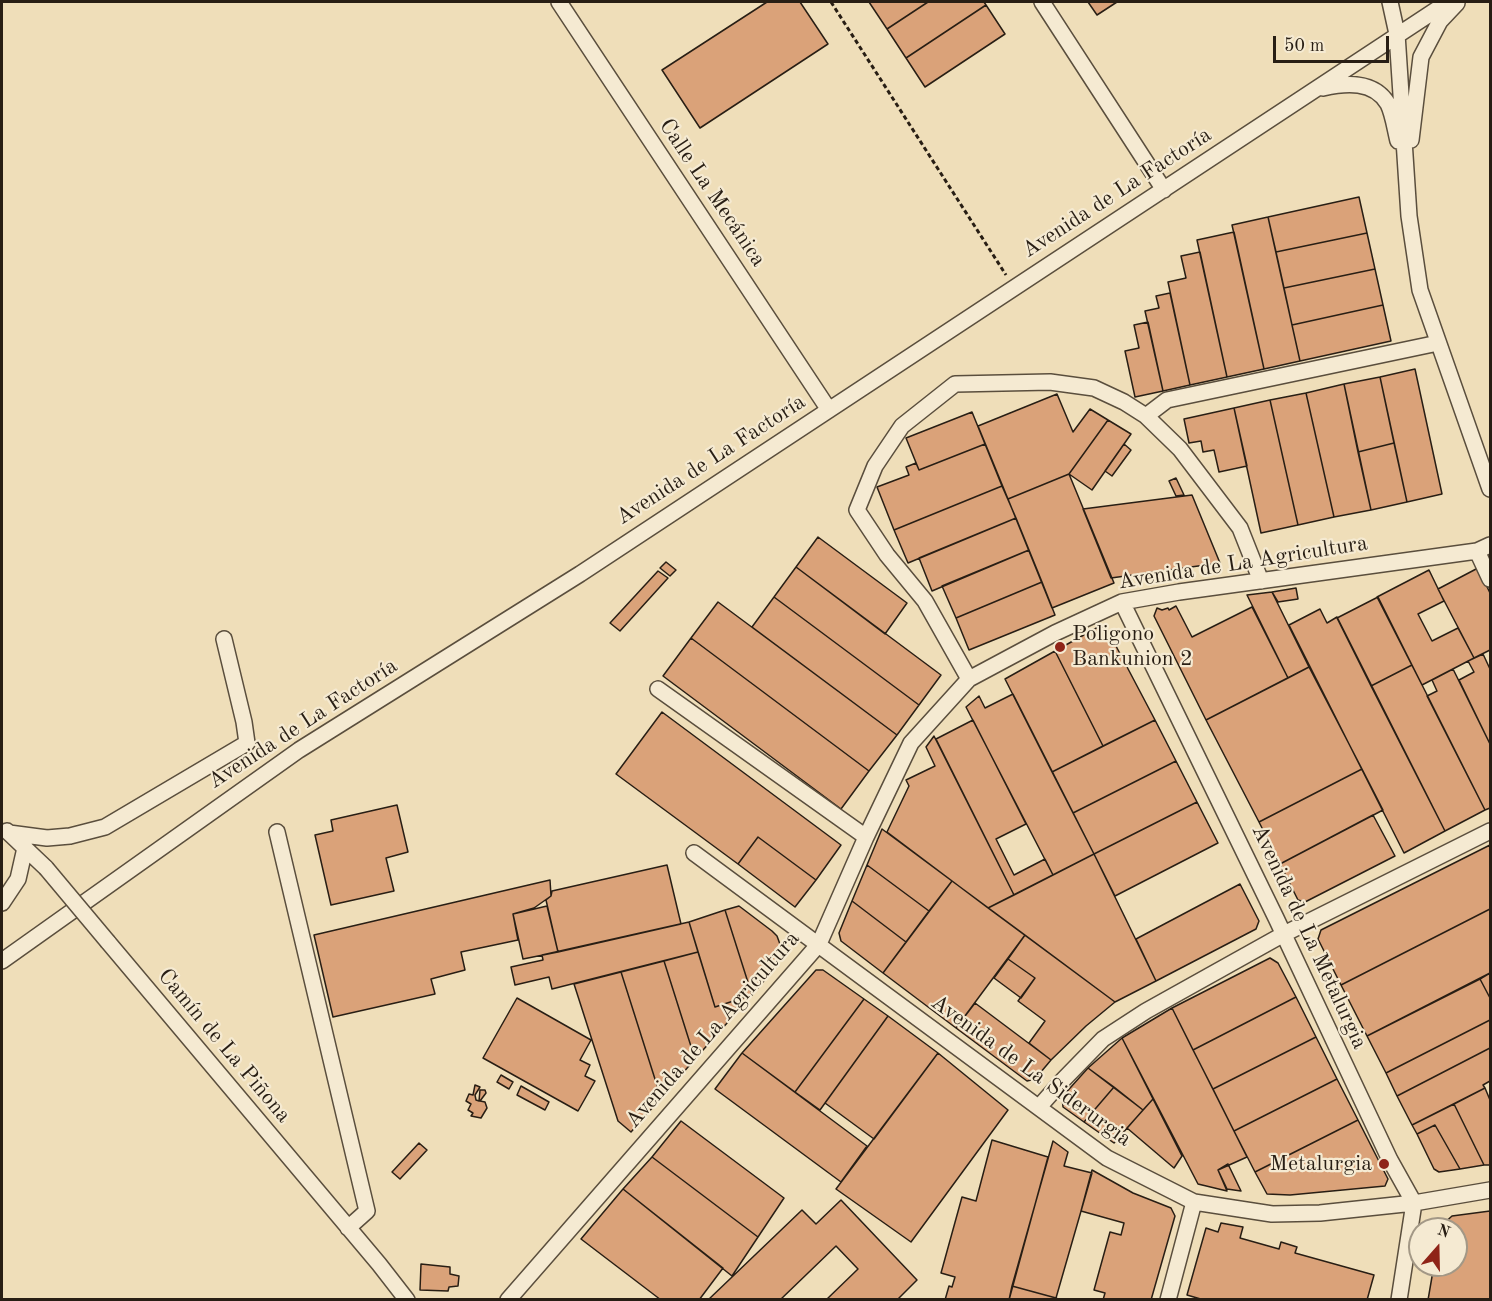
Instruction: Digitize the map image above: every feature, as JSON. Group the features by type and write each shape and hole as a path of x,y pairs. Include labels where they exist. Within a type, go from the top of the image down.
{"street":[{"name":"Calle La Mecánica","path":"558,2 829,410"},
{"path":"1042,2 1164,190"},
{"path":"1390,2 1397,34 1408,216 1420,290 1491,489"},
{"name":"Avenida de La Factoría","path":"2,961 299,750 580,574 1448,2"},
{"path":"1406,167 1413,131 1420,57 1440,21 1458,2"},
{"path":"1311,91 1342,84 1363,85 1378,92 1388,104 1406,167"},
{"path":"1146,416 1167,400 1438,343"},
{"path":"969,680 925,601 887,555 857,510 875,466 902,426 955,384 1050,381 1094,388 1124,402 1146,416 1180,449 1240,528 1262,580"},
{"path":"1484,548 1491,579"},
{"name":"Avenida de La Agricultura","path":"508,1299 819,944 911,743 969,680 1055,633 1122,602 1484,548"},
{"name":"Avenida de La Metalurgia","path":"1122,602 1284,934 1385,1150 1414,1203"},
{"path":"5,830 47,837 70,836 105,827 247,743 224,639"},
{"path":"658,689 866,837"},
{"name":"Camín de La Piñona","path":"5,830 46,868 407,1299"},
{"path":"1039,1107 1103,1039 1146,1011 1284,934 1491,831"},
{"path":"277,832 367,1211 348,1228"},
{"path":"2,903 18,879 25,848"},
{"name":"Avenida de La Siderurgia","path":"694,853 1107,1158 1194,1202 1272,1214 1320,1213 1414,1203 1491,1190"},
{"path":"1168,1299 1194,1202"},
{"path":"1399,1299 1414,1203"}],"path":[{"path":"831,2 1014,288"}],"building":[{"path":"767,2 800,2 828,44 700,128 662,70"},
{"path":"869,2 928,2 887,29"},
{"path":"928,2 984,2 986,5 906,58 887,29"},
{"path":"1088,2 1117,2 1097,15"},
{"path":"986,5 1005,34 925,87 906,58"},
{"path":"1359,197 1367,233 1276,252 1268,217"},
{"path":"1268,217 1300,361 1264,369 1232,225"},
{"path":"1234,232 1264,369 1227,377 1197,240"},
{"path":"1367,233 1375,269 1284,288 1276,252"},
{"path":"1200,252 1227,377 1190,385 1168,282 1186,278 1181,256"},
{"path":"1375,269 1383,305 1292,325 1284,288"},
{"path":"1170,293 1190,385 1163,391 1145,311 1159,308 1156,296"},
{"path":"1383,305 1391,341 1300,361 1292,325"},
{"path":"1148,322 1163,391 1135,397 1125,351 1139,348 1134,325"},
{"path":"1415,369 1442,494 1407,502 1380,377"},
{"path":"1380,377 1394,443 1358,452 1344,384"},
{"path":"1344,384 1371,510 1334,517 1306,393"},
{"path":"1306,393 1334,517 1298,525 1270,400"},
{"path":"1057,394 1073,432 1090,409 1108,420 1069,474 1008,499 978,426"},
{"path":"1270,400 1298,525 1261,533 1234,408"},
{"path":"1234,408 1247,466 1219,472 1214,450 1203,452 1201,441 1189,443 1184,419"},
{"path":"972,412 985,444 919,470 906,438"},
{"path":"1108,420 1131,434 1092,490 1069,474"},
{"path":"1394,443 1407,502 1371,510 1358,452"},
{"path":"985,444 1002,486 894,530 877,487 909,475 906,467 916,463 919,470"},
{"path":"1124,444 1131,450 1112,476 1105,471"},
{"path":"1069,474 1114,583 1052,608 1008,499"},
{"path":"1176,478 1184,495 1176,496 1169,481"},
{"path":"1002,486 1016,518 908,563 894,530"},
{"path":"1192,495 1220,563 1111,578 1083,509"},
{"path":"1016,518 1029,550 932,591 919,558"},
{"path":"818,537 907,603 885,634 796,567"},
{"path":"1029,550 1042,582 956,618 942,586"},
{"path":"666,562 676,570 670,576 660,568"},
{"path":"796,567 941,675 919,705 774,597"},
{"path":"1478,568 1490,593 1490,650 1474,658 1438,589"},
{"path":"1429,570 1444,601 1418,614 1432,641 1458,628 1474,658 1422,685 1377,597"},
{"path":"658,571 668,578 620,631 610,623"},
{"path":"1042,582 1055,615 969,650 956,618"},
{"path":"1296,588 1298,599 1278,602 1272,592"},
{"path":"1272,592 1309,667 1288,678 1247,595"},
{"path":"774,597 919,705 897,735 752,627"},
{"path":"1378,597 1412,665 1371,686 1337,618"},
{"path":"718,602 897,735 869,771 691,638"},
{"path":"1176,606 1192,637 1252,607 1288,678 1206,720 1154,616 1157,608 1162,610 1168,608 1169,610"},
{"path":"1320,609 1327,623 1337,617 1445,831 1404,853 1289,625"},
{"path":"1100,626 1107,629 1155,720 1103,746 1055,651"},
{"path":"691,638 869,771 841,809 663,676"},
{"path":"1055,651 1103,746 1052,772 1005,679"},
{"path":"1483,654 1490,669 1490,744 1459,680 1474,672 1468,661"},
{"path":"1412,665 1485,810 1445,831 1371,686"},
{"path":"1309,667 1362,769 1259,822 1206,720"},
{"path":"1453,669 1490,744 1490,808 1485,810 1427,696 1437,691 1432,680"},
{"path":"1013,694 1094,854 1053,875 966,707 979,696 985,708"},
{"path":"662,712 841,845 816,880 758,837 738,864 616,774"},
{"path":"973,720 1026,824 996,839 1014,875 1045,859 1053,875 1014,895 936,739"},
{"path":"1155,720 1176,761 1073,813 1052,772"},
{"path":"934,736 1014,895 988,908 887,832 909,786 906,780 935,766 926,747"},
{"path":"1176,761 1197,802 1094,854 1073,813"},
{"path":"1362,769 1383,810 1280,864 1259,822"},
{"path":"1197,802 1218,843 1115,896 1094,854"},
{"path":"397,805 408,852 386,858 394,891 331,905 315,835 333,831 331,820"},
{"path":"1373,815 1395,856 1305,902 1298,900 1280,864"},
{"path":"882,829 952,881 929,911 867,865"},
{"path":"758,837 816,880 795,907 738,864"},
{"path":"1490,845 1490,909 1341,985 1318,939 1321,930"},
{"path":"1094,854 1156,981 1115,1002 988,908"},
{"path":"667,865 681,924 558,952 546,900 551,896 552,891"},
{"path":"867,865 929,911 906,942 852,901"},
{"path":"550,880 551,896 534,908 513,914 518,940 461,952 465,970 431,979 435,994 333,1017 314,935"},
{"path":"952,881 1025,935 956,1028 883,973"},
{"path":"1240,884 1259,921 1256,929 1156,981 1136,939"},
{"path":"852,901 906,942 883,973 841,941 839,933"},
{"path":"547,906 558,952 523,959 513,914"},
{"path":"739,906 772,931 777,936 781,947 779,963 752,995 725,910"},
{"path":"1490,909 1490,973 1367,1036 1341,985"},
{"path":"725,910 752,995 715,1007 689,922"},
{"path":"689,922 698,952 552,989 549,977 515,985 511,967 543,960 542,955"},
{"path":"1025,935 1115,1002 1051,1060 1029,1043 1045,1021 1018,1001 1035,978 1008,959"},
{"path":"698,952 715,1007 752,995 695,1059 664,961"},
{"path":"1270,958 1278,963 1296,997 1193,1050 1172,1008"},
{"path":"1008,959 1035,978 1021,998 994,978"},
{"path":"664,961 695,1059 661,1098 621,972"},
{"path":"816,970 823,970 864,999 795,1092 742,1053"},
{"path":"621,972 661,1098 631,1132 618,1121 574,984"},
{"path":"1490,973 1490,998 1480,979"},
{"path":"1480,979 1490,998 1490,1020 1386,1073 1367,1036"},
{"path":"1296,997 1316,1037 1213,1089 1193,1050"},
{"path":"517,998 591,1040 580,1060 590,1065 585,1076 595,1081 578,1111 483,1058"},
{"path":"864,999 888,1016 820,1110 795,1092"},
{"path":"975,1003 1051,1060 1035,1079 1027,1081 956,1028"},
{"path":"1172,1008 1247,1157 1218,1170 1227,1191 1198,1184 1122,1038"},
{"path":"888,1016 938,1053 874,1139 825,1103"},
{"path":"1490,1020 1490,1048 1397,1096 1386,1073"},
{"path":"1316,1037 1337,1079 1234,1131 1213,1089"},
{"path":"1122,1038 1153,1099 1143,1110 1088,1068"},
{"path":"1490,1048 1490,1081 1483,1085 1485,1088 1412,1125 1397,1096"},
{"path":"742,1053 867,1146 841,1182 715,1089"},
{"path":"938,1053 1008,1110 911,1242 836,1189"},
{"path":"1088,1068 1114,1087 1084,1122 1063,1107 1062,1097"},
{"path":"501,1075 513,1082 509,1089 497,1082"},
{"path":"1337,1079 1358,1120 1255,1172 1234,1131"},
{"path":"475,1085 480,1087 475,1095 476,1100 479,1101 480,1090 485,1090 486,1093 480,1101 485,1102 487,1108 481,1118 471,1116 473,1113 468,1110 471,1104 466,1101 469,1094 473,1095"},
{"path":"521,1086 549,1102 545,1110 517,1095"},
{"path":"1114,1087 1143,1110 1114,1143 1084,1122"},
{"path":"1485,1088 1490,1100 1490,1165 1484,1165 1454,1104"},
{"path":"1153,1099 1182,1156 1174,1168 1127,1128"},
{"path":"1454,1104 1484,1165 1460,1169 1435,1125 1417,1134 1412,1125"},
{"path":"1358,1120 1388,1179 1385,1186 1290,1195 1267,1194 1255,1172"},
{"path":"681,1121 784,1198 758,1237 652,1157"},
{"path":"1435,1125 1460,1169 1439,1172 1434,1169 1417,1134"},
{"path":"992,1140 1048,1157 1009,1300 945,1300 949,1286 952,1287 955,1277 941,1273 962,1197 976,1201"},
{"path":"1053,1141 1068,1152 1064,1166 1092,1173 1056,1298 1012,1286"},
{"path":"419,1143 427,1150 400,1179 392,1172"},
{"path":"652,1157 758,1237 732,1276 623,1189"},
{"path":"1228,1164 1241,1191 1227,1189 1218,1170"},
{"path":"1092,1170 1133,1193 1171,1208 1175,1216 1151,1300 1103,1300 1105,1293 1094,1290 1110,1232 1121,1235 1124,1223 1081,1211"},
{"path":"623,1189 723,1268 699,1300 661,1300 581,1239"},
{"path":"841,1200 917,1280 897,1300 826,1300 858,1269 836,1246 780,1300 708,1300 802,1210 816,1224"},
{"path":"1490,1211 1490,1300 1428,1300 1432,1277 1468,1277 1468,1217 1452,1216"},
{"path":"1221,1223 1243,1227 1240,1238 1279,1249 1281,1242 1297,1247 1295,1253 1374,1275 1367,1300 1204,1300 1187,1295 1206,1228 1218,1232"},
{"path":"421,1264 450,1267 450,1274 459,1276 458,1286 449,1287 448,1291 420,1290"},
{"path":"1012,1286 1056,1298 1060,1300 1009,1300"}],"place":[{"name":"Poligono Bankunion 2","path":"1060,647"},
{"name":"Metalurgia","path":"1384,1164"}]}
